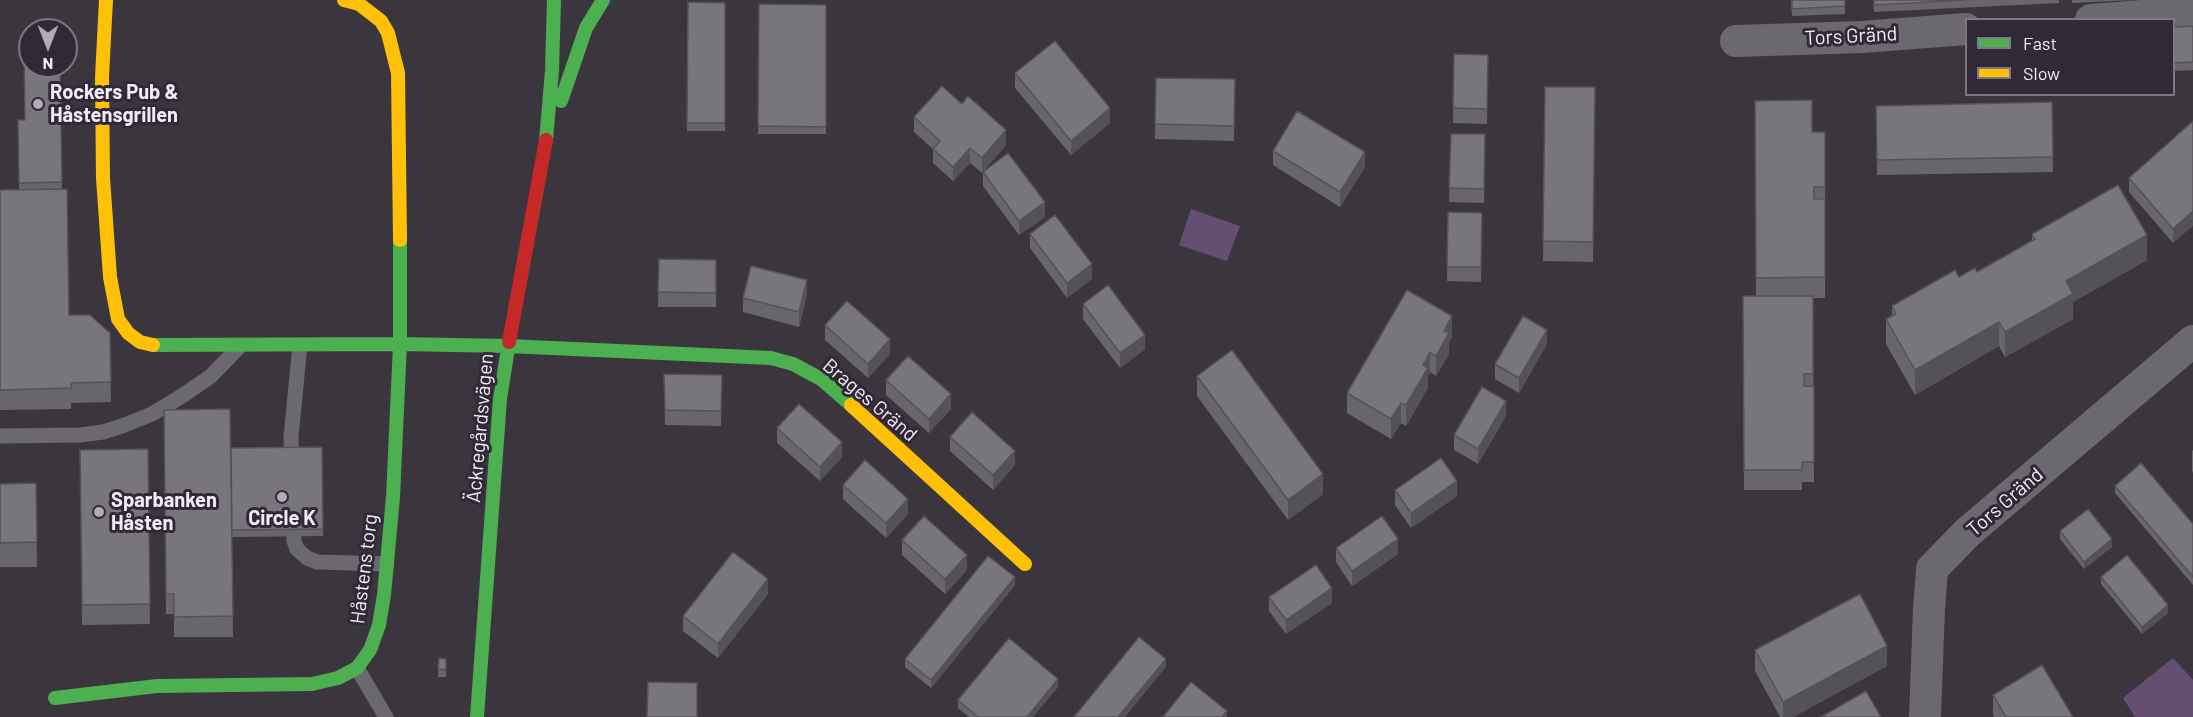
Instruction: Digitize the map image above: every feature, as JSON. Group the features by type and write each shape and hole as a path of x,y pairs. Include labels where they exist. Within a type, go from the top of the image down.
{"street":[{"path":"106,0 102,77 103,178 111,288 118,319 128,333 140,342 155,346 400,344 508,346"},
{"name":"Håstens torg","path":"344,0 359,4 381,21 388,33 398,73 400,173 400,344 393,497 379,625 370,650 357,668"},
{"name":"Äckregårdsvägen","path":"477,717 500,399 545,146 552,71 554,0"},
{"name":"Äckregårdsvägen","path":"545,146 586,28 603,0"},
{"path":"2116,18 2193,12"},
{"name":"Tors Gränd","path":"1736,41 1862,37 1965,29"},
{"name":"Tors Gränd","path":"1925,717 1932,569 1968,532 2193,341"},
{"name":"Brages Gränd","path":"508,346 771,358 793,364 821,379 1025,564"},
{"path":"55,698 157,686 312,684 338,678 357,668"}],"lane":[{"path":"292,483 291,436 300,345"},
{"path":"0,436 80,435 103,432 122,426 152,414 182,396 211,376 239,347"},
{"path":"293,506 294,541 297,549 307,558 317,562 387,564"},
{"path":"357,668 386,717"}],"shaded area":[{"path":"1191,209 1240,226 1227,261 1179,245"},
{"path":"2173,658 2193,680 2193,717 2135,717 2123,698"}],"building":[{"path":"1792,0 1845,0 1845,6 1792,9"},
{"path":"1874,0 1965,0 1874,5"},
{"path":"688,2 725,3 725,123 687,123"},
{"path":"759,4 826,5 826,127 758,126"},
{"path":"2193,26 2193,62 2175,63 2175,27"},
{"path":"1055,41 1110,108 1071,141 1015,73"},
{"path":"1454,54 1488,55 1487,109 1453,108"},
{"path":"24,78 60,78 62,182 19,183 18,120 25,120"},
{"path":"1156,78 1235,79 1234,126 1155,124"},
{"path":"942,86 962,104 968,96 1006,130 982,158 970,148 953,167 933,149 940,141 914,117"},
{"path":"1545,87 1595,87 1593,242 1543,241"},
{"path":"1812,100 1812,132 1825,132 1825,187 1814,187 1814,199 1825,199 1825,277 1756,278 1755,101"},
{"path":"2052,102 2053,157 1877,160 1876,106"},
{"path":"1297,111 1365,152 1340,192 1273,151"},
{"path":"2193,121 2193,211 2173,229 2129,178"},
{"path":"1451,134 1485,134 1484,189 1449,188"},
{"path":"1008,153 1045,202 1019,221 983,172"},
{"path":"2118,185 2147,235 2066,281 2073,294 2005,332 1999,322 1915,370 1886,319 1896,314 1892,306 1955,270 1959,277 1975,268 1977,272 2035,239 2032,234"},
{"path":"67,189 69,315 90,315 110,333 111,382 71,383 71,388 0,390 0,190"},
{"path":"1448,212 1482,213 1481,267 1447,267"},
{"path":"1055,215 1092,264 1067,283 1030,234"},
{"path":"659,259 716,260 716,293 658,292"},
{"path":"751,266 807,280 799,312 743,298"},
{"path":"1108,285 1145,335 1120,353 1083,304"},
{"path":"1407,290 1452,316 1444,331 1449,333 1436,356 1430,352 1423,365 1428,368 1406,405 1401,403 1391,419 1347,393"},
{"path":"1743,296 1813,296 1813,374 1804,374 1804,386 1814,386 1814,462 1802,462 1802,470 1744,470"},
{"path":"847,301 890,339 868,364 825,325"},
{"path":"1523,316 1547,330 1519,378 1495,364"},
{"path":"1232,350 1323,474 1288,500 1197,376"},
{"path":"908,356 951,394 929,419 886,380"},
{"path":"664,374 722,375 721,411 665,410"},
{"path":"1482,387 1506,401 1478,449 1454,435"},
{"path":"799,404 842,442 820,467 777,428"},
{"path":"230,409 233,616 174,617 174,594 166,594 164,410"},
{"path":"972,412 1015,451 993,475 950,437"},
{"path":"322,447 323,529 232,530 231,448"},
{"path":"148,449 150,604 82,605 80,450"},
{"path":"1441,458 1457,481 1411,513 1395,490"},
{"path":"865,460 908,499 886,523 843,485"},
{"path":"2141,463 2193,524 2193,577 2115,486"},
{"path":"36,483 37,542 0,543 0,484"},
{"path":"2088,509 2112,539 2084,562 2060,531"},
{"path":"924,516 967,555 945,579 902,540"},
{"path":"1382,516 1398,539 1352,571 1336,548"},
{"path":"733,552 768,579 718,644 683,616"},
{"path":"2127,555 2168,605 2142,627 2101,577"},
{"path":"988,556 1015,577 931,680 905,659"},
{"path":"1316,565 1332,588 1286,620 1269,597"},
{"path":"1860,594 1887,646 1783,702 1755,650"},
{"path":"1139,637 1166,659 1118,717 1074,717"},
{"path":"1009,638 1058,679 1027,717 978,717 958,700"},
{"path":"439,658 446,659 446,670 438,669"},
{"path":"2042,665 2073,717 2006,717 1993,695"},
{"path":"648,682 697,683 697,717 647,717"},
{"path":"1191,682 1227,711 1222,717 1163,717"},
{"path":"1866,691 1881,717 1821,717"}],"traffic: fast":[{"path":"546,140 552,71 554,0"},
{"path":"561,101 586,28 603,0"},
{"path":"55,698 157,686 312,684 338,678 357,668 370,650 379,625 384,595 393,497 400,344 400,240"},
{"path":"477,717 500,399 509,342"},
{"path":"153,345 508,346 771,358 793,364 821,379 851,405"}],"traffic: slow":[{"path":"106,0 102,77 103,178 110,277 118,319 128,333 140,342 153,345"},
{"path":"344,0 359,4 381,21 388,33 398,73 400,240"},
{"path":"851,405 1025,564"}],"traffic: jam":[{"path":"509,342 546,140"}],"place":[{"name":"Rockers Pub & Håstensgrillen","path":"38,104"},
{"name":"Circle K","path":"282,497"},
{"name":"Sparbanken Håsten","path":"99,512"}]}
